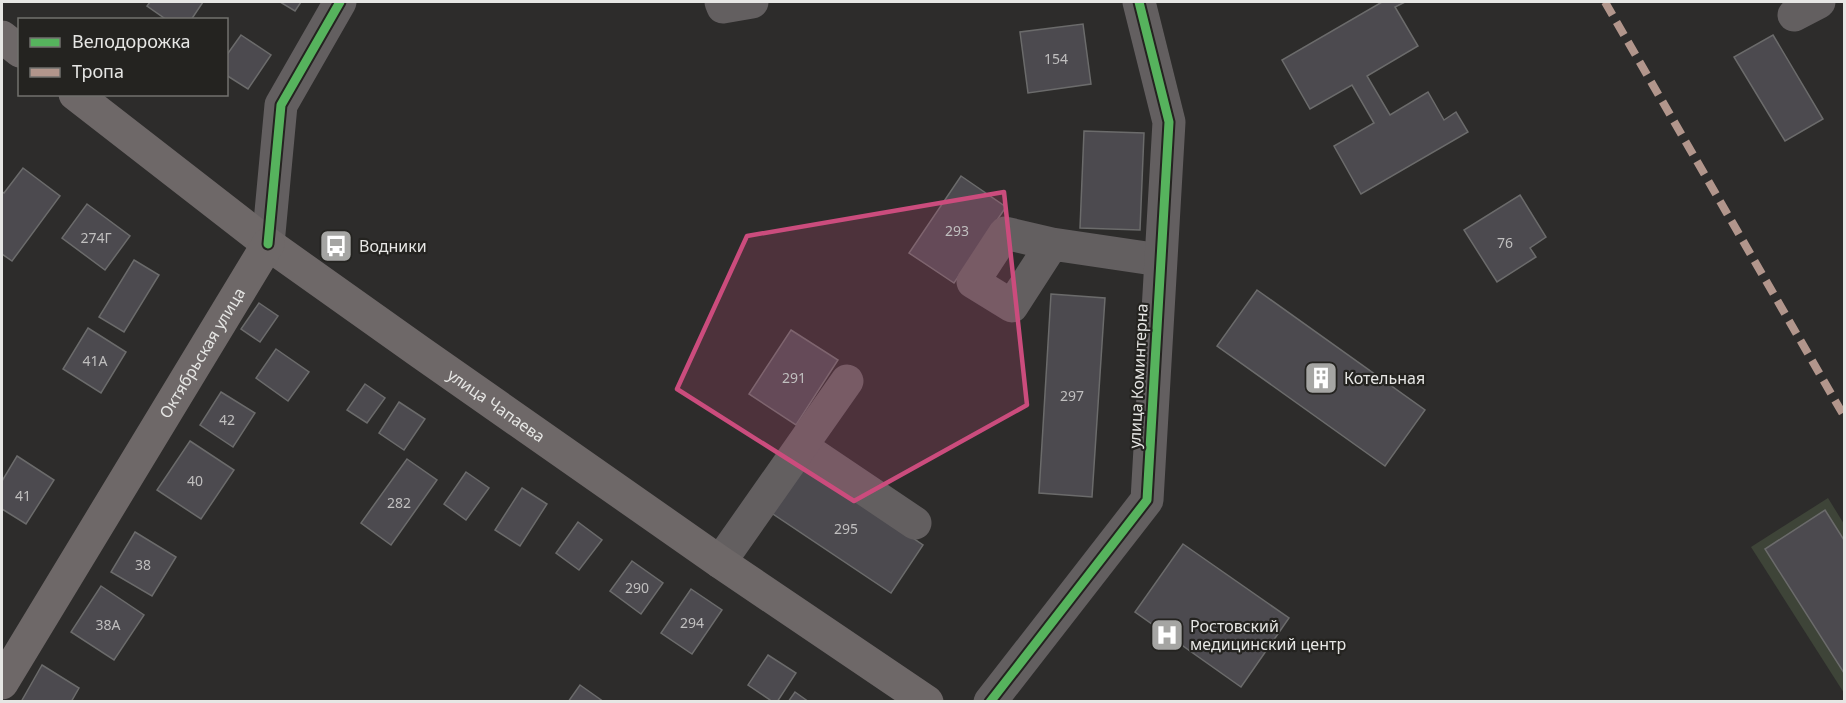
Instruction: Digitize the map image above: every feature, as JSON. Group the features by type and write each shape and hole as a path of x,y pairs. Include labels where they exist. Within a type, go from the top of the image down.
{"main road":[{"path":"2,38 18,50"},
{"name":"улица Чапаева","path":"78,96 268,244 720,562 927,702"},
{"name":"Октябрьская улица","path":"2,683 268,244"}],"street":[{"name":"Октябрьская улица","path":"268,244 281,105 340,2"},
{"name":"улица Коминтерна","path":"990,702 1147,500 1169,122 1139,2"},
{"path":"1052,244 1160,260"},
{"path":"720,562 847,381"},
{"path":"802,447 915,523"}],"highlighted area":[{"path":"1004,192 1027,405 854,501 677,389 747,236"}],"green space":[{"path":"1828,498 1844,524 1844,693 1751,547"}],"building":[{"path":"150,2 203,2 192,18 164,18 147,6"},
{"path":"280,2 301,2 295,11"},
{"path":"1382,2 1405,2 1395,7 1418,46 1367,76 1390,115 1428,92 1444,120 1456,112 1468,132 1361,194 1334,146 1374,123 1352,85 1310,109 1282,60"},
{"path":"1083,24 1091,84 1028,93 1020,32"},
{"path":"241,35 271,55 248,89 228,76 228,53"},
{"path":"1773,35 1823,119 1785,141 1734,57"},
{"path":"1084,131 1144,133 1140,230 1080,228"},
{"path":"23,168 60,196 12,261 2,254 2,192 4,193"},
{"path":"961,176 1006,207 954,283 909,253"},
{"path":"1520,195 1546,237 1530,248 1536,257 1497,282 1464,230"},
{"path":"87,204 130,236 105,270 62,238"},
{"path":"134,260 159,275 124,332 99,317"},
{"name":"Котельная","path":"1257,290 1425,410 1385,466 1217,346"},
{"path":"1051,294 1105,298 1092,497 1039,493"},
{"path":"259,303 278,316 260,342 241,329"},
{"path":"88,328 126,352 101,393 63,369"},
{"path":"791,330 838,360 796,425 749,394"},
{"path":"276,349 309,372 288,401 256,378"},
{"path":"365,384 385,398 367,423 347,410"},
{"path":"221,392 255,413 233,447 200,425"},
{"path":"399,402 425,419 404,450 379,433"},
{"path":"190,441 234,470 201,519 157,490"},
{"path":"17,456 54,480 26,524 2,509 2,481"},
{"path":"407,459 437,480 391,545 361,523"},
{"path":"803,463 923,545 891,593 770,512"},
{"path":"466,472 489,488 466,520 444,504"},
{"path":"522,488 547,504 520,546 495,530"},
{"path":"1825,510 1844,540 1844,673 1765,549"},
{"path":"578,522 602,540 579,570 556,553"},
{"path":"135,532 176,557 152,596 111,572"},
{"path":"1183,544 1289,618 1241,687 1135,612"},
{"path":"632,561 663,583 641,614 610,591"},
{"path":"101,586 144,615 114,660 71,632"},
{"path":"691,589 722,610 692,654 661,633"},
{"path":"768,655 796,673 777,702 773,702 748,685"},
{"path":"42,665 79,688 71,702 21,702"},
{"path":"580,685 604,702 568,702"},
{"path":"795,692 809,702 788,702"}],"marked path":[{"path":"1605,2 1844,416"}],"cycle path":[{"path":"268,244 281,105 340,2"},
{"path":"990,702 1147,500 1169,122 1139,2"}],"place":[{"name":"Водники","path":"336,246"},
{"name":"Котельная","path":"1321,378"},
{"name":"Ростовский медицинский центр","path":"1167,635"}]}
